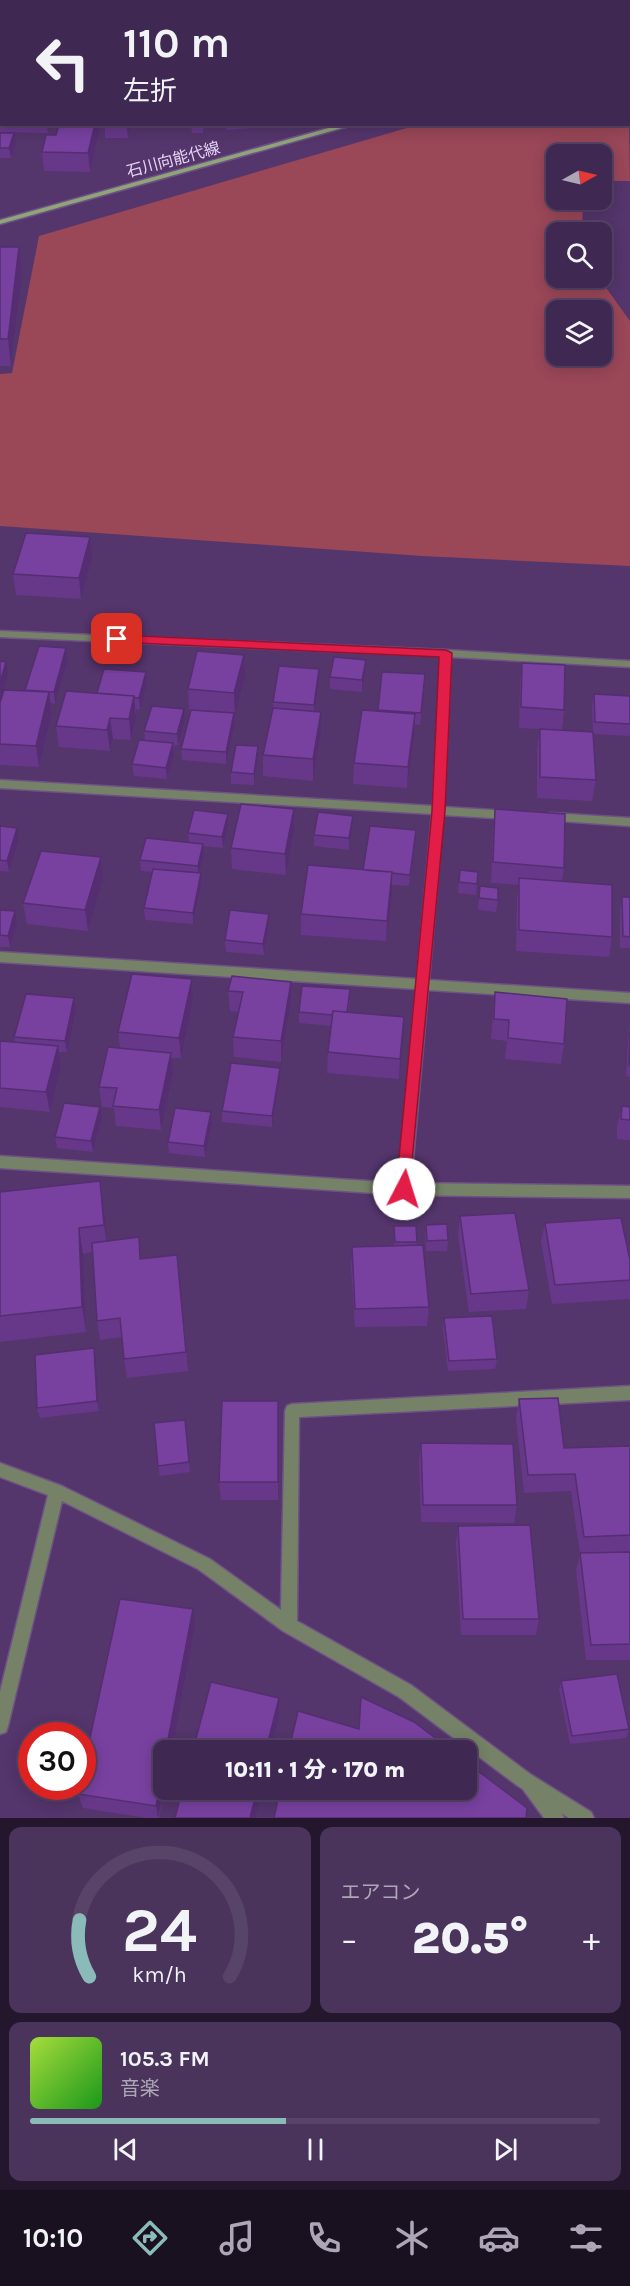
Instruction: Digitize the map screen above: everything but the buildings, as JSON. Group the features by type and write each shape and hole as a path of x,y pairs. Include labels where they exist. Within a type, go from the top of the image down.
{"main road":[{"name":"石川向能代線","path":"0,222 347,126"}],"street":[{"path":"0,634 446,653 630,664"},
{"path":"404,1189 438,811 446,653"},
{"path":"0,784 517,815"},
{"path":"540,817 630,822"},
{"path":"0,957 630,998"},
{"path":"0,1162 404,1189 630,1192"},
{"path":"289,1625 292,1411 630,1393"},
{"path":"0,1470 57,1491 204,1564 289,1625 405,1691 524,1780 585,1818"},
{"path":"0,1726 57,1491"},
{"path":"524,1780 555,1818"}],"shaded area":[{"path":"414,126 629,126 630,181 612,181 612,144 546,144 546,210 583,210 582,222 546,222 546,288 606,288 630,321 630,566 422,556 0,526 0,374 12,373 39,236"}],"route":[{"path":"117,639 446,653 438,811 404,1189"}]}
